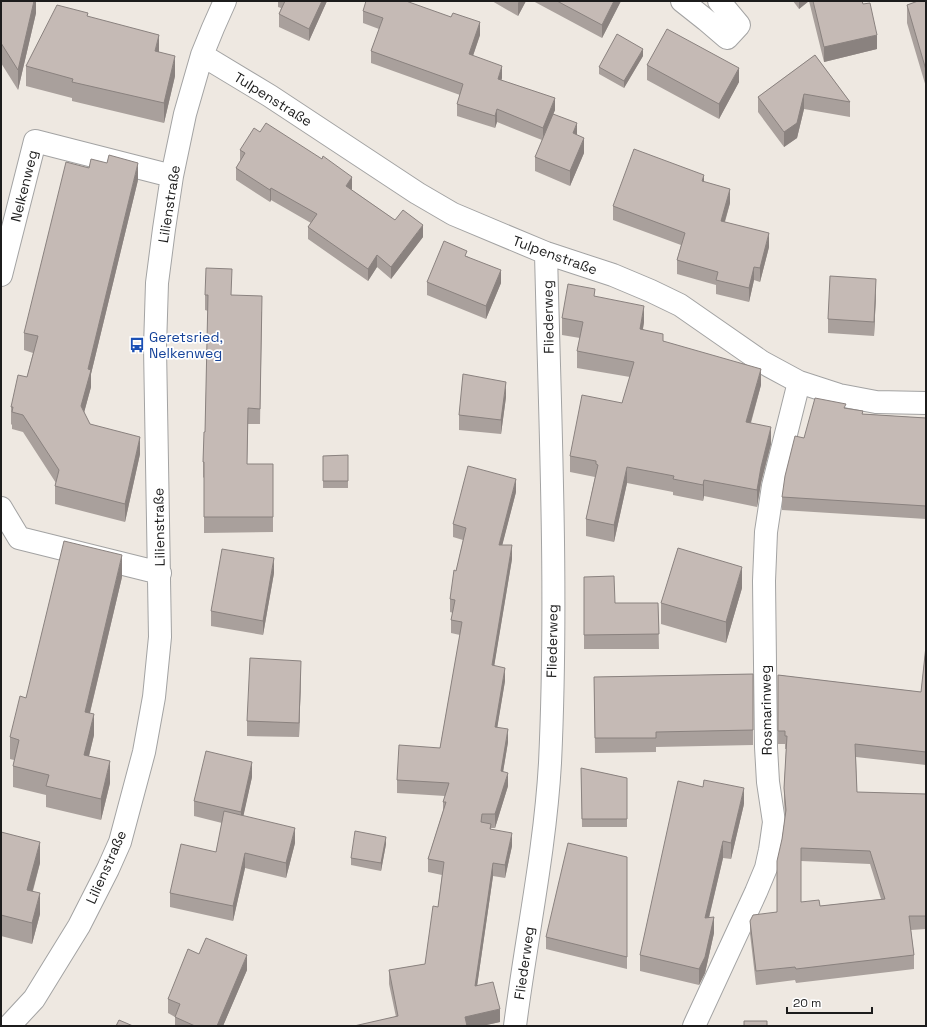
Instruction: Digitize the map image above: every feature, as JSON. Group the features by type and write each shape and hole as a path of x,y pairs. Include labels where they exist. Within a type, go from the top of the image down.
{"street":[{"name":"Lilienstraße","path":"9,1026 34,998 79,926 120,842 144,752 154,697 160,637 155,347 157,283 172,176 185,114 202,56 225,1"},
{"path":"682,1 727,38 740,25 719,1"},
{"name":"Tulpenstraße","path":"202,56 270,96 417,193 453,214 546,253 612,275 680,305 762,362 799,382 838,395 876,402 926,403"},
{"name":"Nelkenweg","path":"1,275 35,141 172,176"},
{"name":"Fliederweg","path":"515,1026 540,854 550,763 553,631 546,253"},
{"name":"Rosmarinweg","path":"694,1026 756,892 766,868 770,850 774,822 768,782 766,747 764,581 766,532 773,486 799,382"},
{"path":"1,508 19,538 160,573"}],"building":[{"path":"1,1 34,1 18,70 1,43"},
{"path":"285,1 322,1 309,29 279,14"},
{"path":"366,1 406,1 451,17 453,13 480,22 469,54 502,66 498,79 555,98 543,128 497,109 495,116 457,104 463,84 371,51 383,18 363,11"},
{"path":"557,1 614,1 602,25"},
{"path":"813,1 862,1 863,4 870,3 877,35 824,47"},
{"path":"918,1 926,1 926,70 907,5"},
{"path":"57,5 88,13 87,16 159,35 155,51 175,56 164,103 72,82 73,79 26,66"},
{"path":"667,29 739,68 719,104 647,65"},
{"path":"617,34 643,49 624,81 599,67"},
{"path":"815,55 850,102 804,94 797,123 784,132 758,97"},
{"path":"553,114 577,123 573,133 584,138 570,171 535,157"},
{"path":"266,123 322,159 323,156 352,177 346,186 395,220 403,210 423,225 391,267 377,255 368,269 308,227 317,214 271,188 270,190 236,168 245,153 240,150 254,128 260,132"},
{"path":"634,149 704,175 702,181 730,189 721,221 769,233 760,268 754,267 749,288 716,280 718,272 677,260 685,233 613,206"},
{"path":"109,155 138,163 88,369 91,370 81,406 90,424 140,437 125,504 55,486 59,470 23,415 12,412 13,407 11,407 18,375 27,377 38,336 24,333 66,162 89,168 91,159 107,163"},
{"path":"444,241 467,251 465,256 501,270 486,306 427,282"},
{"path":"206,268 232,269 231,295 262,296 260,409 248,408 247,464 273,464 273,517 204,517 203,462 208,295 205,295"},
{"path":"830,276 876,279 874,322 828,319"},
{"path":"568,284 595,289 594,296 644,306 640,329 663,334 663,341 761,369 746,422 771,427 757,490 704,480 703,485 673,479 674,476 627,467 614,525 586,519 598,465 596,464 596,461 570,456 582,395 622,403 634,362 577,351 583,322 562,318"},
{"path":"463,374 506,382 501,420 459,415"},
{"path":"815,398 846,404 844,408 863,411 862,414 926,418 926,506 782,497 785,476 795,436 804,438"},
{"path":"348,455 348,481 323,481 323,456"},
{"path":"468,466 516,479 499,545 512,545 492,665 505,668 495,727 508,729 501,771 508,773 495,814 482,814 481,822 491,824 490,829 512,833 505,865 493,863 475,986 493,982 500,1009 465,1017 467,1026 354,1026 398,1016 389,970 425,964 433,906 438,907 444,862 428,859 446,802 443,802 449,783 397,780 399,745 440,748 462,622 451,620 455,600 450,599 454,570 456,571 466,528 453,524"},
{"path":"64,541 122,555 85,712 94,714 84,755 110,761 101,799 46,786 49,775 13,766 19,740 10,737 20,696 26,698"},
{"path":"678,548 742,567 726,622 661,603"},
{"path":"222,549 274,558 263,621 211,611"},
{"path":"614,576 615,603 658,603 659,634 584,635 584,577"},
{"path":"926,646 926,752 855,744 857,792 926,794 926,916 909,916 914,955 796,969 795,967 756,971 750,921 753,915 777,912 777,861 786,810 784,788 787,736 785,736 785,731 778,731 778,675 921,692","holes":["801,848 870,851 885,899 820,906 819,900 801,902"]},
{"path":"250,658 301,661 299,723 247,721"},
{"path":"753,674 753,730 656,732 656,738 595,738 594,677"},
{"path":"206,751 252,762 241,812 194,801"},
{"path":"581,768 627,778 627,819 582,819"},
{"path":"704,780 744,788 731,843 723,841 705,918 714,917 705,957 699,969 640,955 678,781 703,787"},
{"path":"224,811 295,828 286,863 245,853 233,906 170,893 181,844 216,852"},
{"path":"355,831 386,837 381,863 351,858"},
{"path":"1,832 40,842 27,890 40,893 32,923 1,915"},
{"path":"568,843 627,857 627,957 546,937"},
{"path":"206,938 247,955 217,1026 195,1026 175,1017 180,1004 168,999 188,949 199,954"},
{"path":"119,1020 133,1026 116,1026"},
{"path":"744,1021 767,1021 767,1026 744,1026"}],"place":[{"name":"Geretsried, Nelkenweg","path":"137,345"}]}
